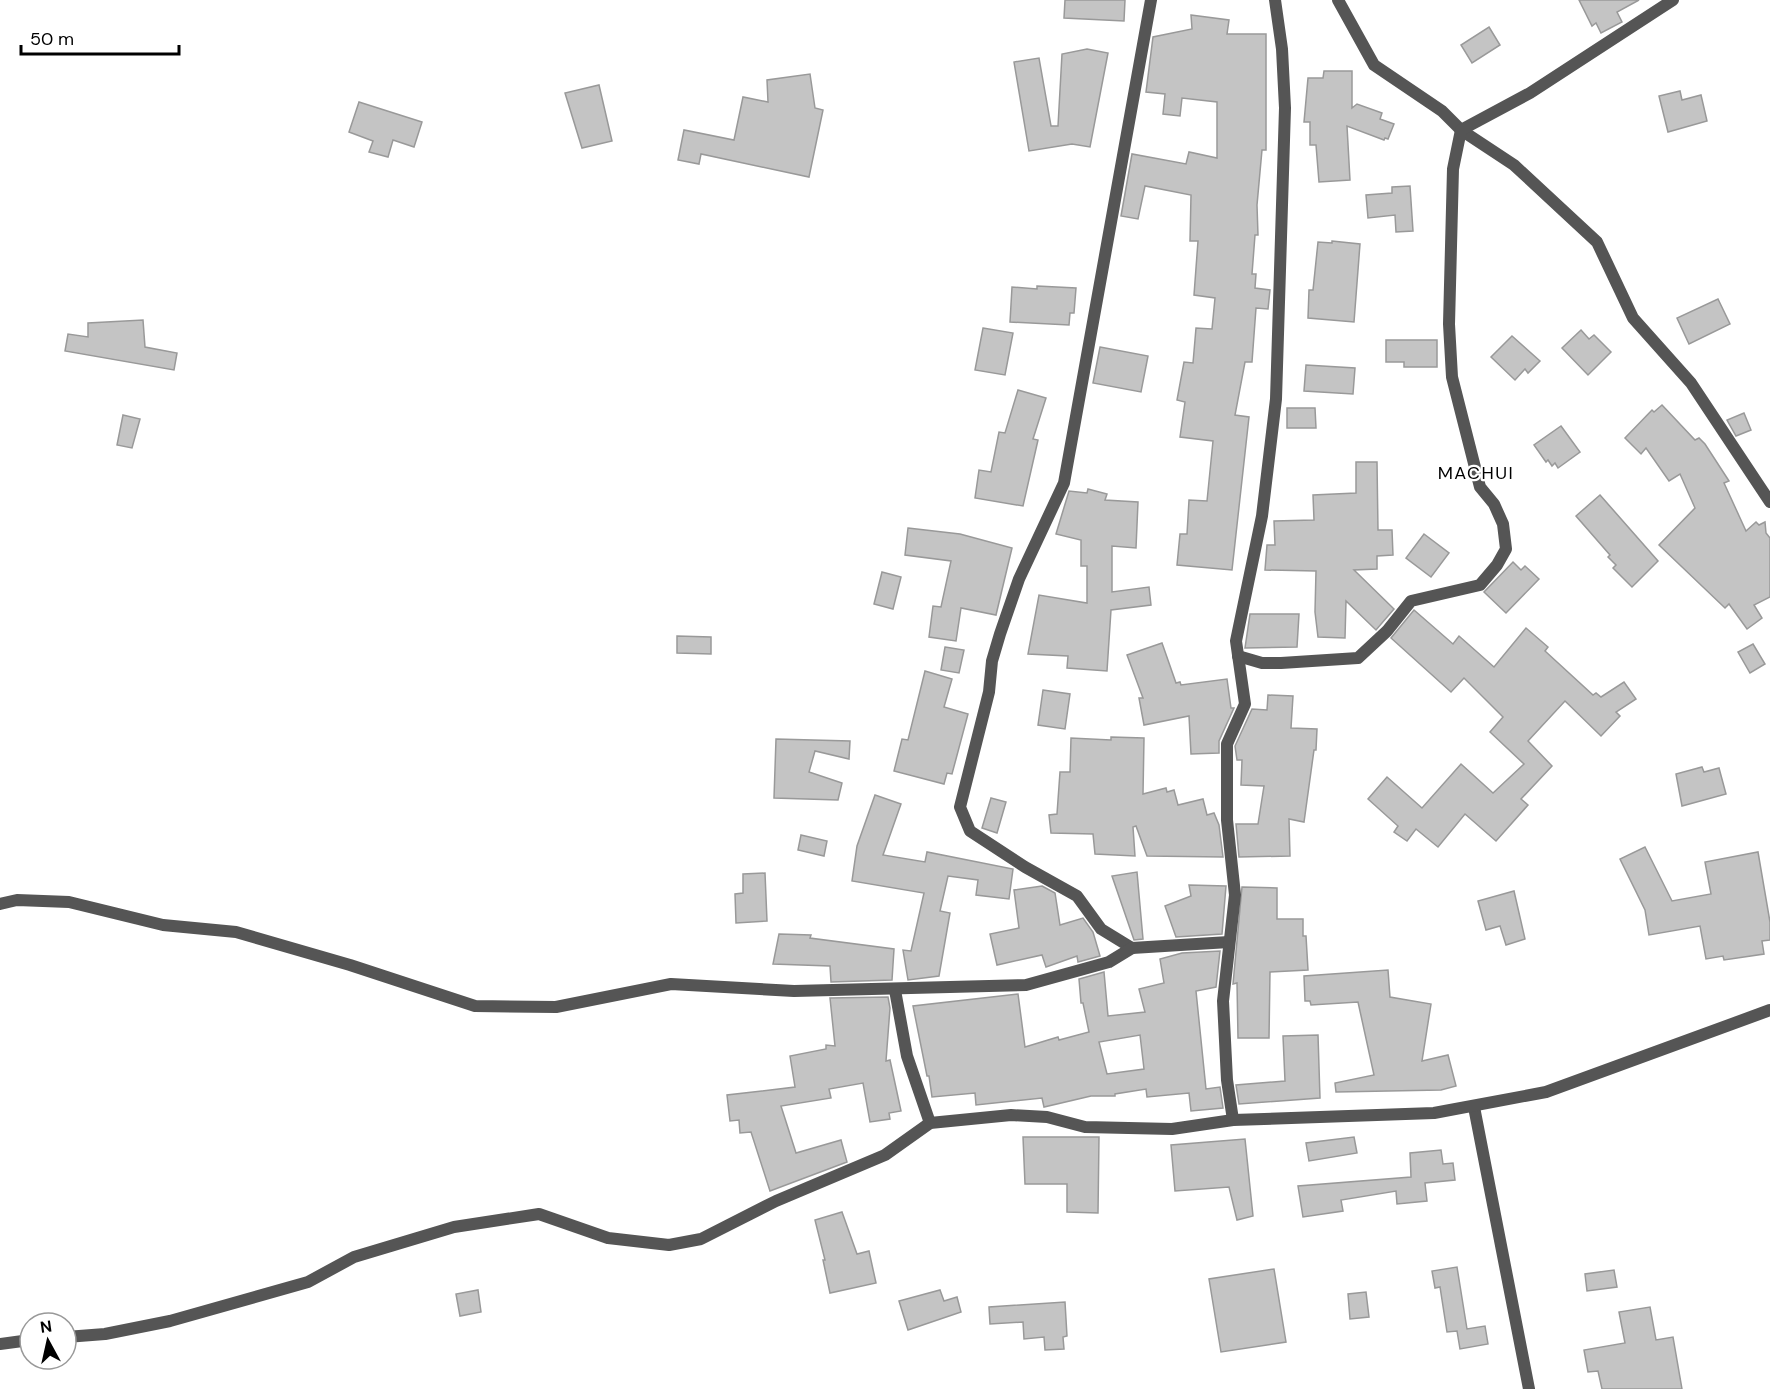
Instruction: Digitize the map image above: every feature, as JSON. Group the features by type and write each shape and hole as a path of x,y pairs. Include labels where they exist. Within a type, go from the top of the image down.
{"street":[{"path":"1132,948 1101,928 1077,896 1025,867 970,831 960,807 989,692 992,661 1000,634 1019,579 1064,483 1151,0"},
{"path":"1233,1120 1227,1080 1223,1001 1235,895 1227,820 1227,744 1245,704 1236,641 1262,516 1276,399 1285,108 1282,49 1275,0"},
{"path":"1338,0 1374,65 1442,111 1461,130 1514,165 1597,242 1633,318 1691,383 1770,502"},
{"path":"1238,656 1262,663 1358,658 1387,631 1411,601 1480,585 1497,565 1506,549 1503,524 1494,504 1480,487 1452,376 1449,324 1453,169 1461,130 1539,87 1673,0"},
{"path":"0,904 17,900 69,902 163,925 236,932 307,951 475,1006 556,1007 671,984 795,991 1026,985 1109,962 1132,948 1229,942"},
{"path":"895,990 907,1056 930,1123"},
{"path":"78,1336 105,1334 170,1321 308,1282 365,1254 454,1227 539,1214 608,1238 669,1245 701,1239 776,1201 885,1155 930,1123 1011,1115 1047,1117 1085,1127 1172,1130 1233,1120 1434,1113 1546,1092 1770,1010"},
{"path":"1474,1107 1529,1389"},
{"path":"0,1344 18,1342"}],"building":[{"path":"1065,0 1125,0 1124,21 1064,18"},
{"path":"1579,0 1639,0 1617,12 1622,22 1601,33 1596,23 1592,26"},
{"path":"1191,15 1229,20 1227,34 1266,34 1266,150 1262,150 1257,205 1258,235 1255,235 1252,274 1256,274 1255,288 1270,290 1268,309 1256,308 1252,362 1245,362 1235,415 1249,417 1232,570 1177,565 1180,534 1187,534 1189,500 1207,501 1213,441 1180,437 1185,402 1177,400 1184,362 1193,363 1196,328 1212,329 1215,298 1194,295 1198,241 1190,241 1191,195 1145,186 1138,219 1121,216 1132,154 1186,164 1189,152 1217,158 1217,102 1182,98 1180,116 1163,114 1165,94 1146,92 1153,37 1192,29"},
{"path":"1489,27 1500,45 1472,63 1461,45"},
{"path":"1087,49 1108,53 1090,147 1072,144 1029,151 1014,62 1039,58 1051,126 1058,126 1062,54"},
{"path":"1324,71 1352,71 1352,108 1357,104 1382,113 1380,119 1394,124 1388,139 1384,140 1347,126 1350,180 1319,182 1316,145 1310,145 1310,122 1304,122 1308,78 1323,78"},
{"path":"810,74 815,108 823,110 809,177 701,154 699,164 678,160 684,130 734,140 743,97 768,102 767,80"},
{"path":"599,85 612,141 582,148 565,93"},
{"path":"1680,91 1682,100 1701,95 1707,121 1668,132 1659,96"},
{"path":"359,102 422,122 414,147 393,140 388,157 369,152 373,141 349,132"},
{"path":"1410,186 1413,231 1396,232 1395,215 1368,218 1366,195 1392,193 1392,187"},
{"path":"1332,241 1360,244 1354,322 1308,318 1309,290 1313,290 1318,242 1332,243"},
{"path":"1037,286 1076,288 1074,313 1070,313 1069,325 1010,322 1012,287 1037,289"},
{"path":"1718,299 1730,324 1689,344 1677,318"},
{"path":"143,320 145,347 177,353 174,370 65,351 68,334 88,337 88,323"},
{"path":"983,328 1013,333 1005,375 975,370"},
{"path":"1581,330 1589,339 1594,335 1611,352 1588,375 1562,348"},
{"path":"1512,336 1540,361 1528,373 1525,369 1515,380 1491,357"},
{"path":"1386,340 1437,340 1437,367 1404,367 1404,362 1386,362"},
{"path":"1100,347 1148,356 1141,392 1093,383"},
{"path":"1306,365 1355,368 1353,394 1304,391"},
{"path":"1018,390 1046,398 1033,439 1038,440 1023,506 975,498 979,470 991,472 999,432 1005,433"},
{"path":"1662,405 1695,440 1699,438 1705,444 1729,481 1724,483 1746,531 1756,522 1759,525 1765,522 1766,533 1770,538 1770,597 1754,605 1762,618 1747,629 1729,604 1725,608 1659,545 1695,508 1680,474 1669,481 1646,448 1641,454 1625,438 1652,410 1654,412"},
{"path":"1287,408 1315,408 1316,428 1287,428"},
{"path":"1744,413 1751,430 1736,436 1727,420"},
{"path":"123,415 140,419 132,448 117,445"},
{"path":"1561,426 1580,452 1558,468 1555,463 1552,466 1548,460 1546,462 1534,445"},
{"path":"1356,462 1377,462 1378,530 1392,530 1393,555 1377,556 1377,569 1354,570 1394,609 1376,630 1346,601 1345,638 1318,637 1315,612 1316,571 1265,570 1267,545 1275,545 1274,521 1314,520 1313,495 1356,493"},
{"path":"1088,489 1107,494 1105,500 1138,502 1136,548 1112,546 1112,592 1149,587 1151,605 1111,610 1107,671 1067,668 1068,656 1028,654 1039,595 1087,603 1087,566 1081,566 1081,540 1056,534 1069,491 1087,493"},
{"path":"1600,495 1658,561 1632,587 1613,568 1616,565 1608,557 1610,555 1576,516"},
{"path":"908,528 960,534 1012,548 996,615 961,608 956,641 929,637 933,606 941,607 951,561 905,555"},
{"path":"1424,534 1449,553 1431,577 1406,558"},
{"path":"1513,562 1521,570 1525,566 1539,579 1506,613 1484,592"},
{"path":"882,572 901,577 893,609 874,604"},
{"path":"1414,610 1453,644 1459,636 1494,667 1526,628 1548,647 1545,651 1593,695 1596,693 1601,697 1624,682 1636,699 1616,712 1620,716 1601,736 1565,701 1528,741 1552,766 1521,799 1528,805 1496,841 1465,814 1438,847 1416,829 1407,841 1394,832 1398,826 1368,799 1387,777 1422,808 1461,764 1493,793 1524,764 1490,732 1503,717 1464,678 1451,692 1391,638"},
{"path":"1250,614 1299,614 1297,647 1245,648"},
{"path":"677,636 711,637 711,654 677,653"},
{"path":"1162,643 1176,683 1180,682 1181,685 1227,679 1231,708 1234,708 1219,741 1219,753 1191,754 1189,716 1144,725 1139,698 1143,698 1127,655"},
{"path":"1753,644 1765,664 1750,673 1738,652"},
{"path":"945,647 964,650 959,673 941,670"},
{"path":"925,671 952,679 944,707 968,714 952,774 947,773 944,784 894,771 902,739 908,740"},
{"path":"1043,690 1070,694 1065,729 1038,725"},
{"path":"1268,695 1293,696 1291,728 1317,729 1316,750 1314,750 1304,822 1289,819 1290,856 1239,857 1236,824 1258,824 1264,786 1241,785 1242,760 1237,760 1235,746 1252,709 1267,710"},
{"path":"1111,737 1144,738 1143,794 1166,788 1167,792 1174,790 1178,805 1203,799 1207,815 1214,813 1219,825 1223,857 1147,856 1136,826 1133,827 1135,856 1095,854 1093,834 1051,833 1049,815 1057,814 1060,772 1070,772 1071,738 1111,740"},
{"path":"776,739 850,741 849,759 815,751 809,772 842,783 838,800 774,798"},
{"path":"1702,767 1704,772 1719,768 1726,794 1682,806 1676,774"},
{"path":"875,795 901,804 883,855 925,862 927,852 1013,869 1009,899 976,895 978,880 948,876 940,911 950,913 939,976 908,980 903,950 911,951 924,893 852,881 857,846"},
{"path":"991,798 1006,802 997,833 982,828"},
{"path":"801,835 827,841 824,856 798,850"},
{"path":"1645,847 1672,901 1711,894 1705,862 1758,852 1770,922 1770,940 1762,941 1764,954 1724,960 1723,956 1706,959 1700,926 1649,935 1645,910 1620,859"},
{"path":"1137,872 1143,939 1134,940 1112,876"},
{"path":"765,873 767,921 736,923 735,894 743,893 743,874"},
{"path":"1189,885 1226,886 1222,934 1176,937 1165,906 1191,896"},
{"path":"1042,886 1055,893 1060,925 1083,918 1093,932 1100,956 1078,962 1077,956 1046,967 1042,955 997,965 990,934 1019,928 1014,890"},
{"path":"1242,887 1277,888 1277,919 1303,919 1308,970 1270,972 1269,1038 1238,1038 1237,983 1233,984"},
{"path":"1514,891 1525,939 1506,945 1500,926 1486,930 1478,901"},
{"path":"779,934 811,935 810,938 894,949 892,980 831,982 830,966 773,964"},
{"path":"1220,951 1216,987 1196,991 1206,1089 1220,1087 1223,1108 1191,1111 1189,1093 1147,1097 1146,1089 1115,1094 1115,1096 1091,1096 1044,1107 1042,1098 976,1105 975,1093 932,1097 913,1006 1018,994 1025,1047 1058,1037 1059,1040 1089,1032 1083,1003 1081,1003 1079,979 1104,972 1108,1016 1145,1012 1139,989 1164,983 1160,959 1182,953","holes":["1140,1035 1144,1069 1107,1074 1099,1042"]},
{"path":"1388,970 1390,997 1431,1004 1422,1061 1448,1055 1456,1086 1441,1090 1336,1092 1335,1083 1374,1075 1358,1002 1311,1005 1310,1001 1305,1001 1304,976"},
{"path":"888,997 890,1008 886,1061 890,1060 901,1111 889,1113 890,1119 870,1122 863,1083 829,1089 831,1098 781,1106 796,1153 841,1140 847,1162 770,1191 751,1132 740,1133 739,1120 730,1121 727,1095 795,1087 790,1056 826,1049 826,1045 835,1046 830,998"},
{"path":"1318,1035 1320,1098 1239,1104 1236,1085 1285,1081 1283,1036"},
{"path":"1023,1137 1099,1137 1098,1213 1067,1212 1067,1184 1025,1184"},
{"path":"1354,1137 1357,1153 1309,1161 1306,1143"},
{"path":"1245,1139 1253,1216 1237,1220 1229,1187 1175,1191 1171,1145"},
{"path":"1441,1150 1443,1164 1453,1163 1455,1180 1425,1183 1427,1201 1397,1204 1396,1191 1341,1200 1343,1211 1303,1217 1298,1186 1411,1177 1410,1153"},
{"path":"842,1212 857,1254 869,1251 876,1283 830,1293 815,1220"},
{"path":"1457,1267 1467,1329 1485,1326 1488,1344 1460,1349 1457,1331 1447,1332 1440,1287 1435,1288 1432,1271"},
{"path":"1274,1269 1286,1342 1221,1352 1209,1279"},
{"path":"1614,1270 1617,1287 1587,1291 1585,1274"},
{"path":"478,1290 481,1312 460,1316 456,1294"},
{"path":"940,1290 944,1301 957,1297 961,1312 908,1330 899,1301"},
{"path":"1366,1292 1369,1317 1350,1319 1348,1294"},
{"path":"1065,1302 1067,1336 1063,1337 1064,1349 1045,1350 1044,1337 1024,1339 1023,1322 990,1324 989,1307"},
{"path":"1650,1307 1656,1340 1673,1337 1682,1389 1602,1389 1598,1371 1588,1372 1584,1350 1625,1343 1619,1312"}],"district":[{"name":"MACHUI","path":"1476,473"}]}
